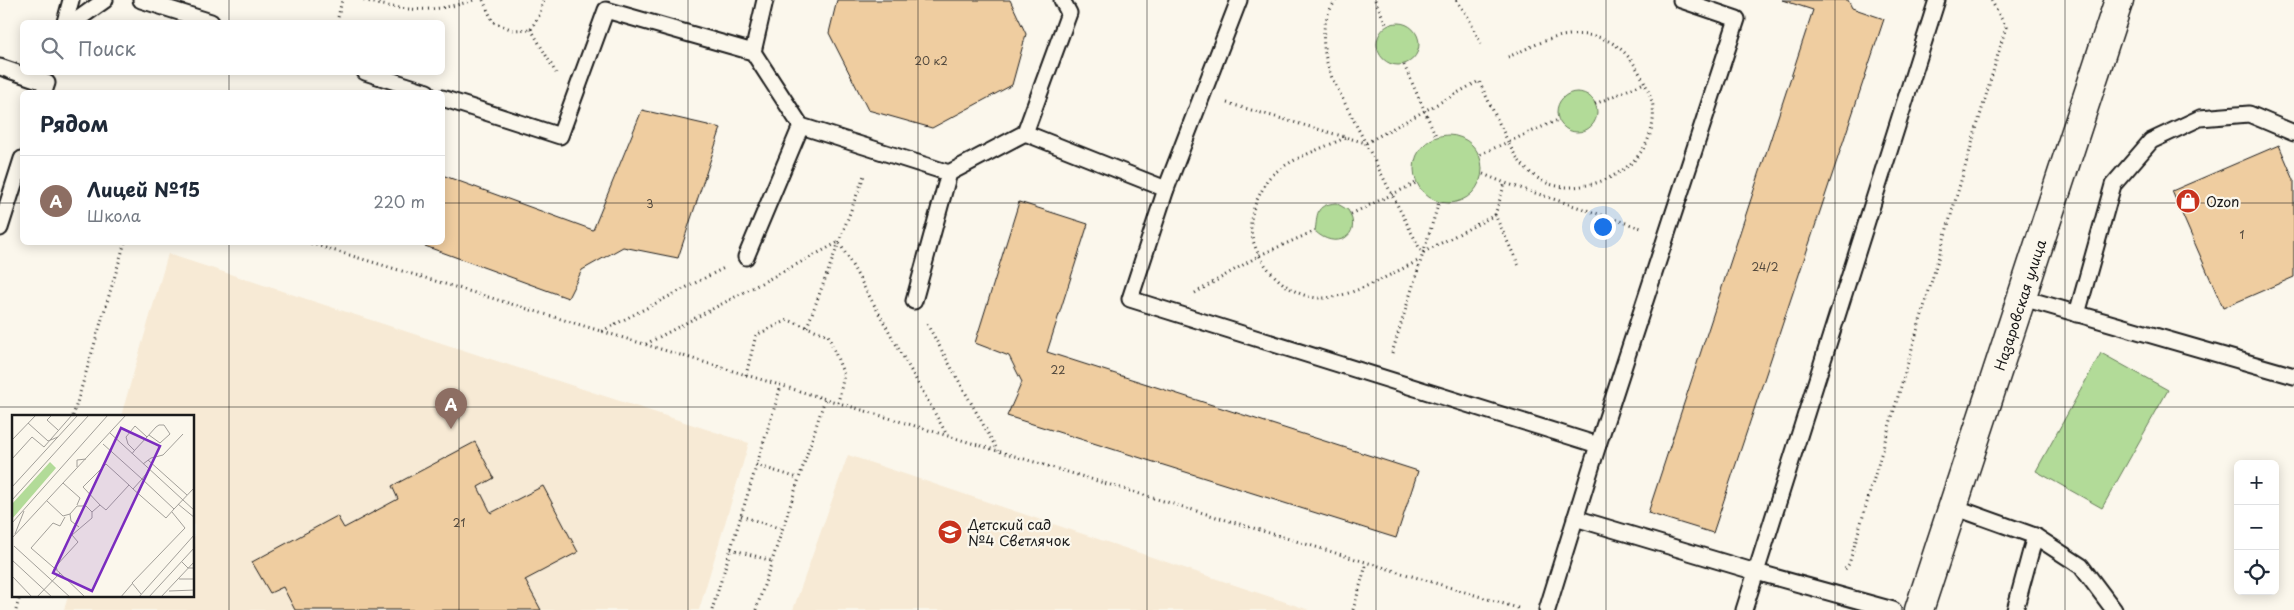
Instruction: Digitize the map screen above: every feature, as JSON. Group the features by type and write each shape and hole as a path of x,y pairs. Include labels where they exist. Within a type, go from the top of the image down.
{"street":[{"name":"Назаровская улица","path":"1919,610 2023,298 2119,0"}],"lane":[{"path":"66,20 71,0"},
{"path":"77,20 105,0"},
{"path":"141,0 205,20"},
{"path":"753,52 765,0"},
{"path":"445,99 560,136 606,10 623,7 753,52 801,126 949,173 1025,133 1069,12 1062,0"},
{"path":"1239,0 1166,189 1130,299 1598,444"},
{"path":"1547,610 1598,444 1737,19 1681,0"},
{"path":"1744,610 1937,0"},
{"path":"0,67 20,74"},
{"path":"24,75 47,83"},
{"path":"374,75 421,90"},
{"path":"2077,314 2113,185 2151,142 2200,118 2249,114 2294,132"},
{"path":"746,257 801,126"},
{"path":"1025,133 1166,189"},
{"path":"0,228 20,165"},
{"path":"914,301 949,173"},
{"path":"2023,298 2294,376"},
{"path":"1954,506 2035,536 2081,566 2114,610"},
{"path":"1575,518 1756,572 1893,610"},
{"path":"2015,610 2035,536"}],"path":[{"path":"337,20 342,0"},
{"path":"365,0 407,9 445,9 474,0"},
{"path":"483,0 493,22 513,30 531,29"},
{"path":"531,29 540,14 543,0"},
{"path":"1336,0 1328,12 1322,36 1324,57 1332,78 1422,253"},
{"path":"1375,0 1387,26"},
{"path":"1456,0 1467,15 1481,44"},
{"path":"1829,592 1848,564 2006,27 1991,0"},
{"path":"531,29 572,102"},
{"path":"1203,94 1366,143 1479,80 1508,142 1523,167 1538,178 1557,187 1578,187 1602,182 1617,174 1634,161 1647,142 1652,123 1652,104 1644,83 1626,52 1608,40 1591,36 1568,36 1539,43 1508,57"},
{"path":"1404,65 1436,136"},
{"path":"1595,104 1644,83"},
{"path":"1478,154 1558,120"},
{"path":"1346,137 1289,163 1269,176 1256,201 1251,222 1260,255 1267,269 1282,284 1300,293 1320,298 1346,294 1420,260"},
{"path":"807,327 874,149"},
{"path":"1483,174 1504,183 1666,236"},
{"path":"1351,214 1416,183"},
{"path":"1504,183 1495,215 1519,266"},
{"path":"1384,378 1438,202"},
{"path":"1422,253 1495,215"},
{"path":"1165,310 1260,255 1315,231"},
{"path":"645,345 839,242"},
{"path":"839,242 947,436"},
{"path":"73,415 124,245"},
{"path":"316,245 1526,610"},
{"path":"602,331 746,257"},
{"path":"914,301 999,452"},
{"path":"746,375 756,335 788,320 828,335 844,375 838,403"},
{"path":"712,610 781,386"},
{"path":"756,610 825,399"},
{"path":"756,465 798,478"},
{"path":"741,516 782,529"},
{"path":"731,549 772,561"},
{"path":"1353,610 1367,562"}],"shaded area":[{"path":"168,254 749,443 699,610 64,610 67,598 195,598 195,415 121,415"},
{"name":"Детский сад №4 Светлячок","path":"848,455 1309,610 793,610"}],"green space":[{"path":"1398,23 1413,29 1419,44 1413,59 1398,65 1383,59 1377,44 1383,29"},
{"path":"1573,92 1581,92 1588,95 1594,101 1597,112 1594,123 1588,129 1581,132 1573,132 1566,129 1560,123 1557,116 1557,108 1560,101 1566,95"},
{"path":"1441,135 1455,135 1467,140 1477,150 1482,162 1482,176 1477,188 1467,198 1455,203 1441,203 1429,198 1419,188 1414,176 1414,162 1419,150 1429,140"},
{"path":"1336,203 1348,210 1352,219 1352,227 1350,233 1345,238 1331,240 1315,231 1316,220 1320,209 1329,204"},
{"path":"2101,353 2168,390 2102,508 2036,471"}],"building":[{"path":"837,0 1010,0 1026,34 1012,85 932,128 868,110 829,33"},
{"path":"1782,0 1848,0 1852,8 1884,19 1713,533 1648,513 1813,10"},
{"path":"642,110 721,128 678,258 623,247 582,270 568,298 422,245 445,245 445,176 593,230"},
{"path":"2279,145 2294,180 2294,277 2223,308 2172,191"},
{"path":"1019,202 1088,224 1047,352 1418,471 1396,538 1007,416 1022,382 1009,356 975,343"},
{"path":"475,442 494,478 478,487 491,513 543,486 578,552 525,580 541,610 295,610 283,587 270,593 252,562 337,516 344,528 398,499 392,486"}],"place":[{"name":"Ozon","path":"2188,201"},
{"name":"Лицей №15","path":"451,429"},
{"name":"Детский сад №4 Светлячок","path":"950,532"}]}
